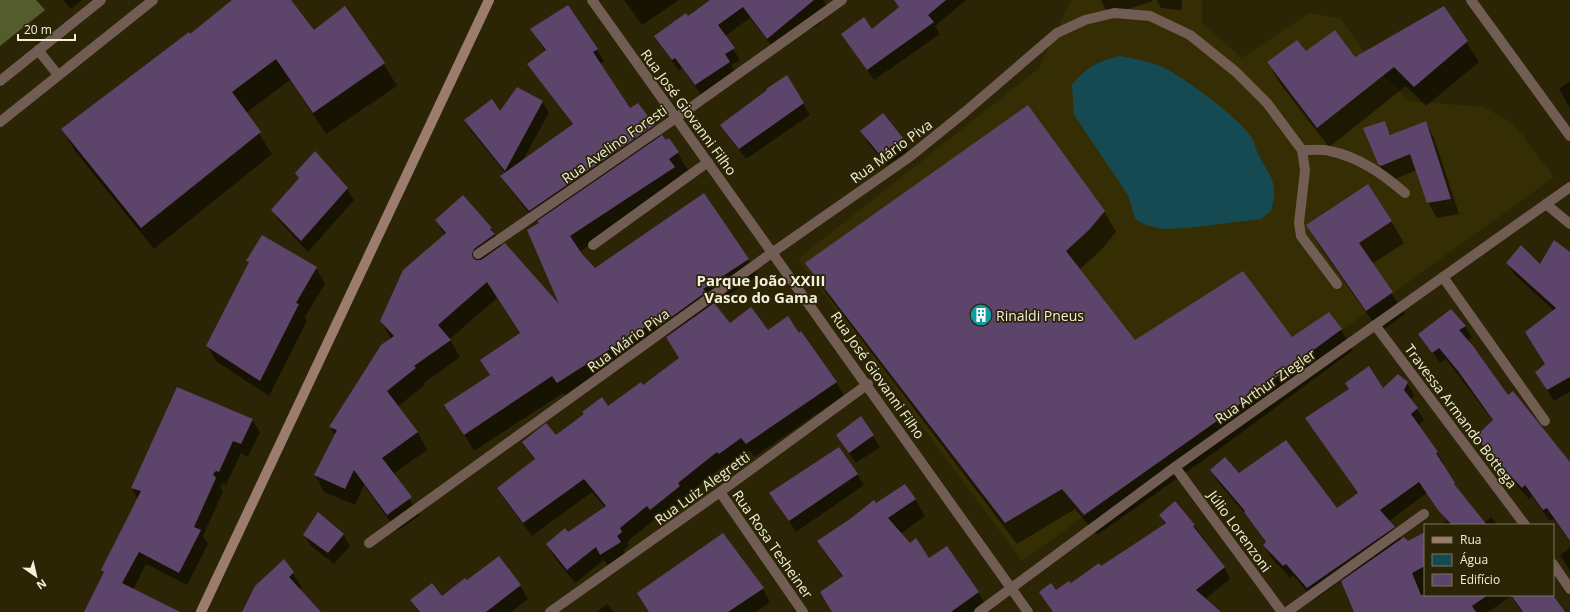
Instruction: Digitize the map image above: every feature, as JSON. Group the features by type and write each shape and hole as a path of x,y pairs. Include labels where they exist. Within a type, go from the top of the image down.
{"main road":[{"path":"201,612 489,0"}],"street":[{"path":"0,81 101,0"},
{"path":"0,122 153,0"},
{"name":"Rua José Giovanni Filho","path":"592,0 868,384 1028,612"},
{"name":"Rua Avelino Foresti","path":"478,254 676,118 842,0"},
{"path":"1471,0 1570,136"},
{"name":"Rua Mário Piva","path":"369,543 773,252 908,158 965,112 1057,33 1085,20 1114,13 1150,16 1190,35 1236,72 1267,103 1302,150 1305,170 1299,223 1301,236 1337,284"},
{"path":"38,50 58,76"},
{"path":"1302,150 1328,150 1356,159 1389,178 1405,193"},
{"path":"593,244 708,162"},
{"name":"Rua Arthur Ziegler","path":"979,612 1175,467 1570,187"},
{"path":"1546,204 1570,224"},
{"path":"1443,277 1545,421"},
{"name":"Travessa Armando Bottega","path":"1375,325 1524,524"},
{"name":"Rua Luiz Alegretti","path":"550,612 720,492 868,384"},
{"name":"Júlio Lorenzoni","path":"1175,467 1282,612"},
{"name":"Rua Rosa Tesheiner","path":"720,492 803,612"},
{"path":"1287,612 1424,514"},
{"path":"1554,565 1570,589"}],"shaded area":[{"path":"1071,0 1202,0 1202,23 1242,58 1309,13 1340,18 1376,68 1410,101 1483,107 1513,123 1554,177 1022,561 798,259 1039,68"}],"green space":[{"path":"0,0 36,0 45,10 0,46"}],"water":[{"path":"1119,56 1160,66 1182,78 1225,110 1247,132 1253,140 1256,150 1272,179 1274,192 1271,211 1261,219 1188,228 1163,229 1146,225 1135,219 1128,195 1074,115 1072,85 1087,69"}],"building":[{"path":"232,0 291,0 314,30 345,6 385,63 313,113 276,59 232,92 261,132 141,228 61,129 189,32 190,34"},
{"path":"710,0 814,0 767,39 743,7 718,25 735,48 725,54 730,62 695,85 675,58 672,60 654,36 686,13 688,16"},
{"path":"894,0 946,0 928,15 934,22 867,70 841,34 864,17 872,29 899,7"},
{"path":"568,5 598,49 593,52 630,108 638,103 655,125 529,211 500,176 573,124 527,64 546,50 530,29"},
{"path":"1444,6 1468,41 1414,87 1394,67 1317,128 1267,62 1297,40 1306,51 1335,30 1355,57"},
{"path":"787,75 804,103 739,149 720,125 767,90 766,89"},
{"path":"517,87 543,101 505,171 464,120 492,99 500,111"},
{"name":"Rinaldi Pneus","path":"1028,105 1105,211 1089,230 1066,251 1135,340 1243,271 1292,337 1329,312 1342,329 1217,421 1084,515 1062,489 1005,523 805,263"},
{"path":"883,113 903,138 880,155 860,131"},
{"path":"1385,121 1390,135 1426,121 1451,199 1427,203 1410,154 1381,166 1378,164 1363,128"},
{"path":"662,135 666,140 669,138 679,152 669,159 675,167 570,236 582,254 595,268 704,193 749,259 703,289 706,292 659,326 656,320 557,383 552,376 464,435 444,405 490,375 480,360 520,333 487,282 438,325 451,340 414,366 416,368 387,391 418,432 382,458 412,497 387,515 354,470 345,489 314,475 337,430 329,427 381,345 394,336 380,321 403,270 446,233 435,220 463,195 492,228 490,229 495,234 474,249 472,254 473,258 476,260 481,260 505,243 559,304 527,230 539,223 537,221"},
{"path":"315,151 348,188 301,241 271,210 299,178 295,173"},
{"path":"1368,184 1392,221 1359,243 1393,292 1366,311 1306,225"},
{"path":"262,235 317,267 296,303 299,304 260,381 206,346 249,262 246,261"},
{"path":"1554,240 1570,252 1570,377 1547,390 1535,372 1545,364 1525,332 1556,308 1506,263 1521,245 1540,264"},
{"path":"714,303 730,323 751,307 768,330 788,316 799,333 801,331 837,382 746,444 741,438 719,454 717,452 678,483 680,486 650,510 647,506 620,528 622,532 617,536 621,542 600,555 596,547 567,570 546,544 565,528 568,532 606,506 584,479 523,523 497,488 535,459 522,442 546,423 556,435 584,414 582,412 602,397 608,406 641,382 643,385 679,358 666,337"},
{"path":"1451,309 1466,326 1459,330 1473,346 1508,395 1513,391 1570,462 1570,541 1547,508 1543,510 1525,485 1522,488 1475,437 1493,420 1458,371 1439,348 1432,353 1418,334"},
{"path":"1369,366 1383,388 1398,374 1408,382 1404,390 1418,408 1411,414 1438,452 1436,453 1455,483 1454,484 1486,524 1451,524 1438,510 1419,482 1380,510 1395,527 1307,588 1286,564 1283,566 1263,545 1266,542 1244,512 1245,511 1210,470 1225,457 1239,473 1286,440 1337,508 1358,493 1305,418 1349,389 1345,383"},
{"path":"177,387 253,419 241,444 233,441 219,472 216,471 213,474 216,478 194,527 201,530 179,573 139,552 122,583 180,612 84,612 104,572 101,570 141,491 131,488"},
{"path":"861,416 874,435 849,453 836,435"},
{"path":"839,447 858,474 789,521 769,493"},
{"path":"905,484 916,499 888,518 910,543 916,538 929,558 947,546 979,592 951,612 832,612 820,592 843,576 817,541 850,519 874,500 876,503"},
{"path":"1175,501 1195,525 1193,526 1225,567 1196,590 1221,612 1053,612 1039,592 1051,583 1056,590 1069,581 1071,583 1099,563 1101,566 1166,523 1159,515"},
{"path":"318,512 344,534 328,553 303,535"},
{"path":"723,533 764,588 728,612 649,612 637,593"},
{"path":"1424,533 1424,567 1412,573 1421,595 1487,596 1472,606 1476,612 1354,612 1341,581 1404,537 1408,541"},
{"path":"499,556 521,585 486,612 420,612 410,600 432,583 442,596 465,578 467,580"},
{"path":"284,559 294,572 289,577 321,612 242,612 255,586"},
{"path":"1512,596 1554,596 1565,612 1523,612"}],"place":[{"name":"Rinaldi Pneus","path":"981,315"}],"district":[{"name":"Parque João XXIII Vasco do Gama","path":"761,288"}]}
